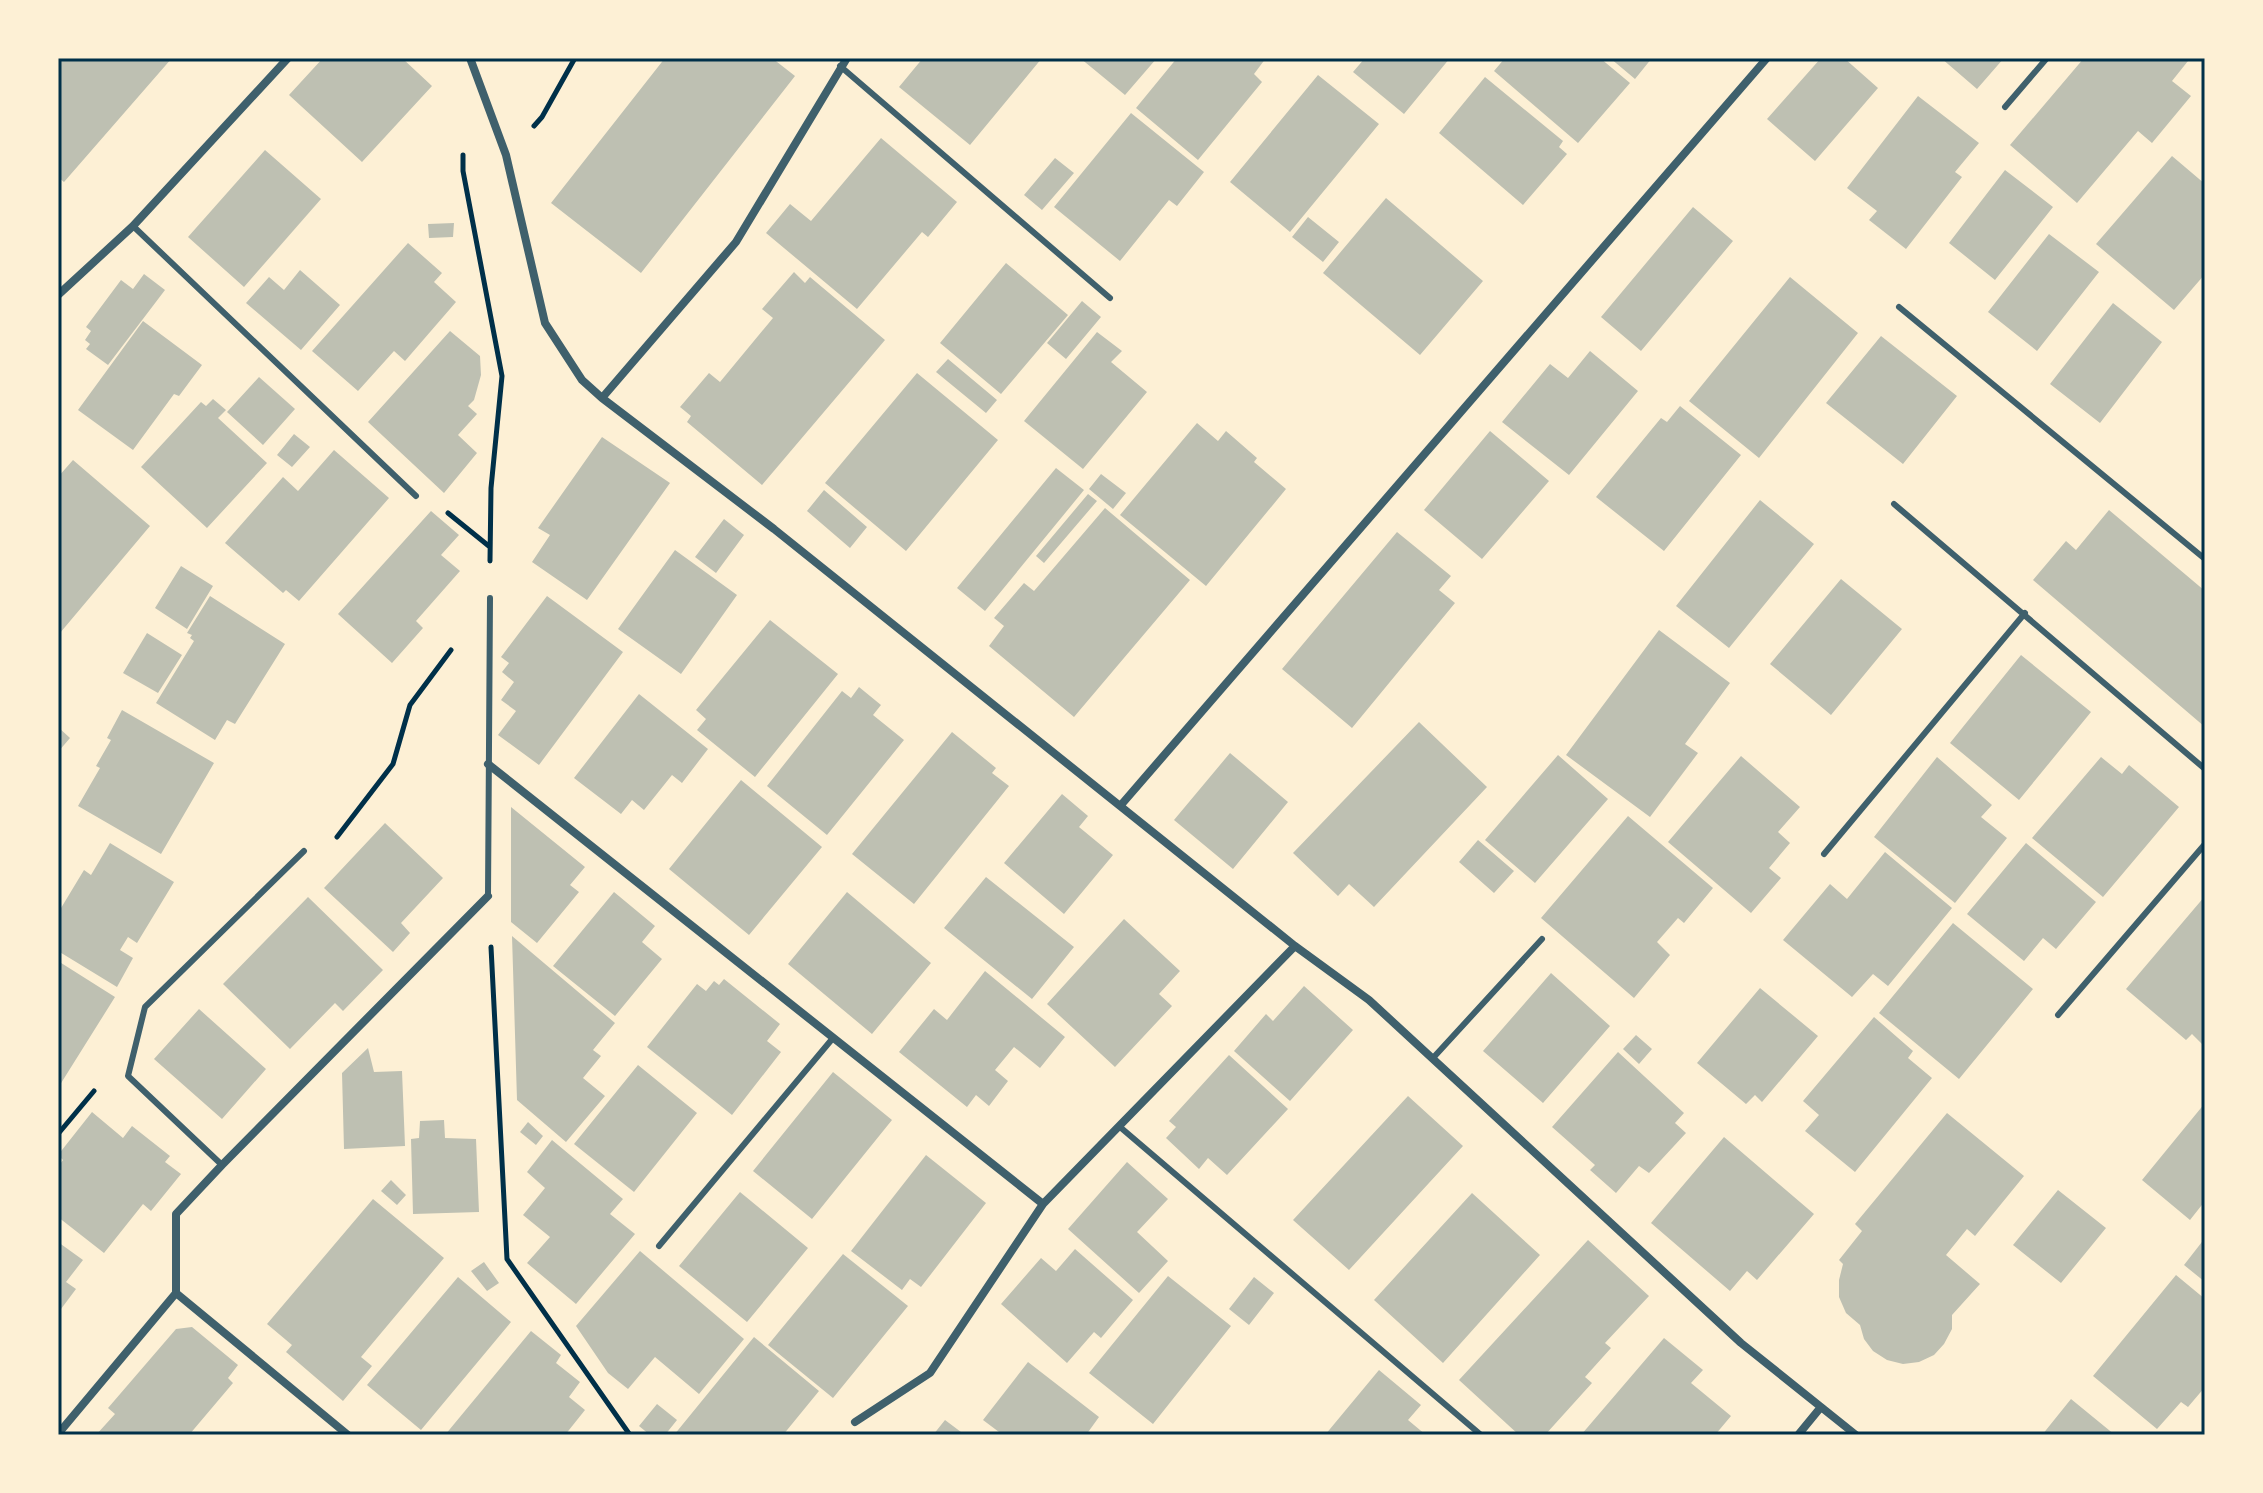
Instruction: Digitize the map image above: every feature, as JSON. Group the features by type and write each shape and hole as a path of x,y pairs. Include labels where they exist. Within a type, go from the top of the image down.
{"street":[{"path":"58,295 133,226 288,58"},
{"path":"470,58 506,155 545,323 582,380 774,529 1295,946 1369,1000 1741,1343 1856,1435"},
{"path":"602,398 736,242 847,58"},
{"path":"1121,805 1767,58"},
{"path":"488,764 1043,1204"},
{"path":"58,1434 176,1293 176,1214 488,896"},
{"path":"855,1422 930,1373 1043,1204 1295,946"},
{"path":"176,1293 348,1435"},
{"path":"1798,1435 1821,1407"}],"lane":[{"path":"2005,107 2047,58"},
{"path":"840,66 1110,298"},
{"path":"133,226 416,496"},
{"path":"1899,307 2205,559"},
{"path":"1894,504 2205,769"},
{"path":"488,896 490,598"},
{"path":"1824,854 2025,613"},
{"path":"2058,1015 2205,844"},
{"path":"222,1165 128,1076 145,1007 304,851"},
{"path":"1433,1058 1542,939"},
{"path":"659,1246 833,1038"},
{"path":"1120,1127 1481,1435"}],"path":[{"path":"506,155 542,117 575,58"},
{"path":"304,851 335,840 393,764 410,705 490,598 491,488 502,376 463,171 463,143"},
{"path":"416,496 436,503 490,548"},
{"path":"488,896 507,1259 630,1435"},
{"path":"58,1134 95,1091 128,1076"}],"building":[{"path":"58,58 172,58 64,182 58,177"},
{"path":"323,58 402,58 432,86 362,162 289,95"},
{"path":"665,58 772,58 795,76 641,273 551,203"},
{"path":"923,58 1042,58 970,145 899,87"},
{"path":"1080,58 1157,58 1125,95"},
{"path":"1177,58 1266,58 1254,74 1262,82 1198,160 1136,108"},
{"path":"1365,58 1450,58 1404,114 1353,72"},
{"path":"1505,58 1600,58 1630,83 1578,143 1494,71"},
{"path":"1610,58 1652,58 1635,79"},
{"path":"1821,58 1844,58 1878,88 1815,161 1767,119"},
{"path":"1941,58 2004,58 1977,89"},
{"path":"2084,58 2184,58 2188,61 2172,81 2191,96 2152,143 2138,131 2077,203 2010,145"},
{"path":"1318,75 1379,124 1290,232 1230,182"},
{"path":"1485,77 1563,141 1559,147 1567,154 1523,205 1439,133"},
{"path":"1918,96 1979,143 1955,172 1962,177 1906,249 1869,220 1877,211 1847,188"},
{"path":"1131,113 1204,172 1177,206 1169,200 1120,261 1054,207"},
{"path":"881,138 957,202 928,237 922,232 857,309 766,233 790,204 811,221"},
{"path":"265,150 321,199 244,287 188,237"},
{"path":"2172,156 2205,184 2205,274 2174,310 2096,244"},
{"path":"1055,158 1074,173 1042,210 1024,195"},
{"path":"2005,170 2053,207 1995,280 1949,243"},
{"path":"1386,198 1483,281 1420,355 1323,273"},
{"path":"1693,207 1733,241 1641,351 1601,317"},
{"path":"1308,217 1339,242 1323,262 1292,237"},
{"path":"454,223 453,237 429,238 428,224"},
{"path":"2049,234 2099,272 2037,351 1988,312"},
{"path":"408,243 442,273 434,282 456,302 405,361 394,351 358,391 312,351"},
{"path":"1006,263 1068,315 1001,394 940,343"},
{"path":"300,270 340,305 301,350 246,303 269,277 284,290"},
{"path":"794,272 805,283 810,277 885,340 762,485 687,422 691,416 680,407 709,373 720,382 773,318 762,309"},
{"path":"144,274 165,290 108,365 86,349 90,344 85,340 91,331 86,327 121,280 133,289"},
{"path":"1790,277 1858,333 1759,458 1689,401"},
{"path":"1082,301 1101,317 1066,359 1047,343"},
{"path":"2113,303 2162,342 2100,423 2050,384"},
{"path":"143,321 202,365 179,396 174,394 133,450 78,410"},
{"path":"450,331 480,356 481,375 474,400 468,406 477,414 458,435 477,453 444,493 368,422"},
{"path":"1097,332 1122,351 1111,362 1147,392 1083,469 1024,421"},
{"path":"1881,336 1957,396 1903,464 1826,403"},
{"path":"1590,351 1638,391 1569,475 1502,422 1550,364 1568,378"},
{"path":"948,359 997,400 986,413 936,372"},
{"path":"917,373 998,440 906,551 825,483"},
{"path":"259,377 295,409 263,445 227,412"},
{"path":"213,399 226,410 218,418 267,463 207,528 141,467 201,402 206,406"},
{"path":"1680,406 1741,455 1664,551 1596,497 1661,418 1667,422"},
{"path":"1197,423 1218,441 1226,431 1257,458 1254,462 1286,489 1206,586 1120,515"},
{"path":"1490,431 1549,481 1482,559 1424,510"},
{"path":"294,434 310,447 292,467 277,455"},
{"path":"602,437 670,483 587,600 532,562 550,535 538,528"},
{"path":"334,450 389,498 299,601 286,590 283,593 225,543 283,477 298,491"},
{"path":"73,460 150,526 60,633 58,477"},
{"path":"1056,468 1084,490 985,611 957,588"},
{"path":"1101,474 1126,493 1113,509 1089,489"},
{"path":"824,490 867,527 850,548 807,511"},
{"path":"1088,494 1097,501 1044,563 1036,556"},
{"path":"1760,500 1814,544 1729,648 1676,606"},
{"path":"1105,508 1190,580 1074,717 989,646 1004,626 994,618 1024,583 1034,591"},
{"path":"2109,510 2205,591 2205,727 2033,580 2066,541 2076,550"},
{"path":"431,511 459,535 441,555 460,571 416,621 423,628 392,663 338,614"},
{"path":"724,519 744,535 716,573 695,557"},
{"path":"1397,532 1451,576 1439,590 1455,603 1352,728 1282,669"},
{"path":"675,550 737,595 681,674 618,629"},
{"path":"181,566 213,586 187,629 155,608"},
{"path":"1841,579 1902,629 1831,715 1770,664"},
{"path":"210,596 285,644 235,724 227,720 215,740 156,703 194,641 190,638 192,635 187,633"},
{"path":"547,596 623,652 539,765 498,735 516,711 501,700 514,682 502,672 509,663 501,657"},
{"path":"770,620 838,674 755,777 697,730 706,719 696,710"},
{"path":"1659,630 1730,683 1685,744 1698,753 1650,817 1566,755"},
{"path":"147,633 182,655 158,693 123,673"},
{"path":"2021,655 2091,712 2019,800 1950,743"},
{"path":"859,687 881,705 873,715 904,740 827,835 767,786 842,691 851,698"},
{"path":"639,694 708,749 682,783 672,775 644,810 632,800 621,814 574,778"},
{"path":"122,710 214,763 161,854 78,806 100,768 96,766 111,740 107,738"},
{"path":"1419,722 1487,787 1374,907 1349,884 1338,896 1293,853"},
{"path":"58,727 70,738 58,752"},
{"path":"952,732 996,768 992,773 1009,786 914,904 852,854"},
{"path":"1230,753 1288,802 1233,869 1174,820"},
{"path":"1558,755 1608,799 1535,883 1485,840"},
{"path":"1741,756 1800,807 1778,832 1790,843 1769,868 1781,878 1751,913 1668,842"},
{"path":"1937,757 1992,805 1981,817 2007,838 1955,903 1874,837"},
{"path":"2101,757 2122,774 2129,765 2179,807 2103,897 2032,838"},
{"path":"741,780 822,847 749,935 669,869"},
{"path":"1062,794 1088,816 1079,827 1113,855 1064,914 1004,863"},
{"path":"511,807 585,867 570,885 579,892 537,943 511,922"},
{"path":"1628,816 1713,888 1684,923 1678,918 1657,942 1670,955 1634,998 1541,918"},
{"path":"385,823 443,878 401,923 410,933 393,952 324,888"},
{"path":"1478,840 1514,871 1494,893 1459,862"},
{"path":"110,843 174,882 137,943 128,937 120,950 133,958 117,987 58,951 61,940 58,938 58,913 84,870 91,875"},
{"path":"2026,843 2096,902 2056,949 2043,938 2024,961 1967,914"},
{"path":"1885,852 1952,908 1888,986 1873,974 1852,997 1783,940 1830,884 1847,899"},
{"path":"986,877 1074,947 1032,999 944,928"},
{"path":"614,892 655,926 642,942 662,959 615,1016 553,966"},
{"path":"847,892 931,963 872,1034 788,964"},
{"path":"2205,896 2205,1041 2202,1044 2192,1034 2186,1040 2126,989"},
{"path":"308,897 383,970 343,1011 335,1003 290,1049 223,984"},
{"path":"1124,919 1180,971 1159,994 1172,1006 1115,1067 1047,1004"},
{"path":"1953,923 2033,989 1959,1079 1879,1013"},
{"path":"512,936 615,1023 593,1050 601,1056 583,1078 605,1096 566,1142 517,1100"},
{"path":"58,961 115,997 58,1088"},
{"path":"985,971 1065,1037 1040,1068 1014,1047 995,1070 1008,1081 989,1106 976,1095 967,1107 899,1052 934,1009 947,1020"},
{"path":"1551,973 1610,1026 1543,1103 1483,1051"},
{"path":"724,979 780,1024 767,1041 781,1052 732,1115 647,1047 697,984 706,991 714,981 719,985"},
{"path":"1304,986 1353,1030 1290,1101 1234,1051 1266,1014 1273,1021"},
{"path":"1760,988 1818,1036 1762,1102 1755,1095 1746,1104 1697,1063"},
{"path":"199,1009 266,1069 222,1119 154,1059"},
{"path":"1874,1017 1913,1051 1908,1058 1932,1078 1855,1172 1805,1131 1819,1115 1803,1101"},
{"path":"1636,1035 1652,1049 1639,1064 1623,1049"},
{"path":"368,1048 374,1072 402,1071 405,1146 344,1149 342,1073"},
{"path":"1618,1052 1684,1113 1675,1123 1686,1133 1649,1173 1639,1166 1616,1193 1590,1170 1595,1165 1552,1127"},
{"path":"1229,1055 1288,1109 1227,1175 1208,1158 1199,1169 1166,1138 1176,1127 1169,1121"},
{"path":"638,1065 697,1113 634,1192 574,1144"},
{"path":"833,1072 892,1120 812,1219 753,1171"},
{"path":"1408,1096 1463,1146 1349,1270 1293,1220"},
{"path":"2205,1103 2205,1201 2190,1220 2142,1180"},
{"path":"92,1112 123,1138 132,1126 170,1156 165,1162 181,1174 151,1211 143,1204 104,1253 58,1217 58,1167 63,1160 58,1155"},
{"path":"1947,1113 2024,1176 1975,1236 1967,1229 1946,1255 1980,1284 1952,1315 1952,1329 1944,1344 1934,1355 1919,1362 1903,1364 1887,1360 1873,1351 1864,1339 1860,1325 1846,1313 1839,1297 1843,1264 1839,1260 1862,1231 1855,1224"},
{"path":"444,1120 445,1138 476,1139 479,1212 413,1214 411,1139 419,1138 420,1121"},
{"path":"528,1122 543,1136 536,1145 520,1132"},
{"path":"1724,1137 1814,1214 1757,1280 1747,1271 1730,1291 1651,1223"},
{"path":"552,1140 623,1199 610,1214 635,1234 576,1304 527,1263 550,1237 523,1215 545,1188 527,1172"},
{"path":"926,1155 986,1203 921,1287 910,1279 902,1290 851,1251"},
{"path":"1127,1162 1168,1199 1137,1232 1168,1261 1139,1293 1068,1229"},
{"path":"391,1180 406,1195 397,1205 381,1191"},
{"path":"2058,1190 2106,1228 2061,1283 2013,1245"},
{"path":"740,1192 808,1248 747,1322 679,1266"},
{"path":"1472,1193 1540,1255 1443,1363 1374,1300"},
{"path":"373,1199 444,1258 361,1357 372,1366 343,1401 286,1352 292,1345 267,1324"},
{"path":"2205,1238 2205,1282 2184,1265"},
{"path":"1588,1240 1649,1296 1605,1343 1611,1348 1585,1377 1592,1383 1545,1435 1519,1435 1459,1380"},
{"path":"58,1242 83,1260 66,1282 76,1289 58,1313"},
{"path":"1075,1249 1133,1300 1101,1338 1094,1332 1067,1363 1001,1304 1041,1258 1056,1271"},
{"path":"640,1251 744,1339 699,1394 655,1357 628,1389 608,1373 576,1326"},
{"path":"843,1254 908,1306 833,1398 768,1345"},
{"path":"484,1262 499,1283 487,1291 471,1271"},
{"path":"2176,1275 2205,1299 2205,1387 2188,1407 2181,1402 2157,1429 2093,1376"},
{"path":"1168,1276 1231,1326 1153,1424 1089,1373"},
{"path":"458,1277 511,1322 421,1430 367,1385"},
{"path":"1254,1277 1274,1293 1249,1325 1229,1309"},
{"path":"192,1327 238,1365 228,1378 233,1383 189,1435 96,1435 115,1414 108,1408 176,1329"},
{"path":"531,1331 561,1355 556,1363 580,1382 569,1397 585,1410 565,1435 445,1435"},
{"path":"754,1337 819,1391 783,1435 674,1435"},
{"path":"1664,1338 1703,1370 1691,1383 1731,1416 1715,1435 1581,1435"},
{"path":"1028,1362 1099,1417 1086,1435 1003,1435 983,1420"},
{"path":"1379,1370 1421,1405 1408,1420 1426,1435 1325,1435"},
{"path":"2071,1399 2115,1435 2042,1435"},
{"path":"657,1404 677,1420 665,1435 650,1435 639,1426"},
{"path":"945,1420 965,1435 933,1435"}]}
